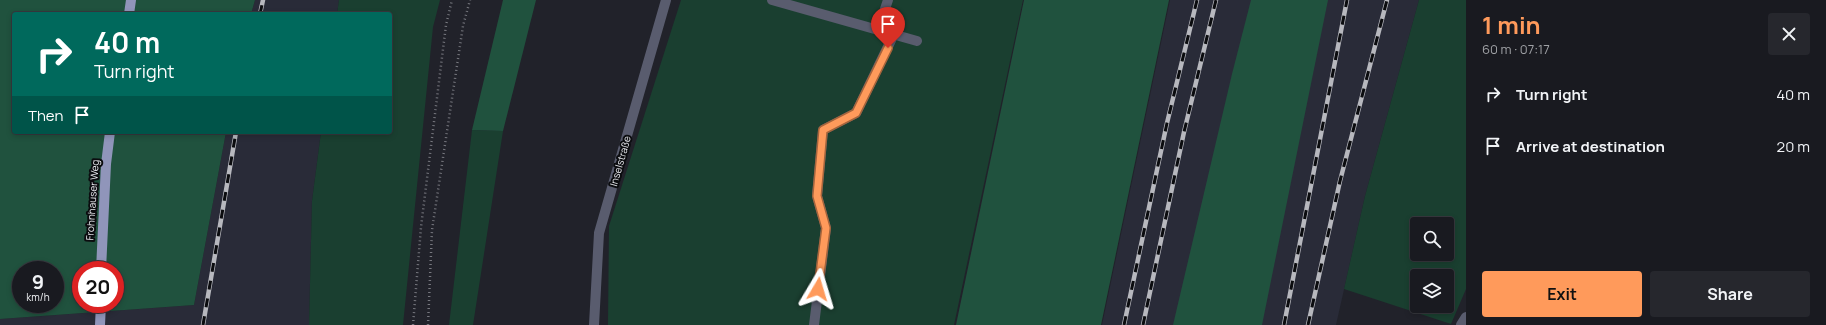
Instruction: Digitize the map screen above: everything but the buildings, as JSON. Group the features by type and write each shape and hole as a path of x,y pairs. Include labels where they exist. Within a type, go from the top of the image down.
{"main road":[{"path":"129,12 131,0"},
{"name":"Frohnhauser Weg","path":"101,261 106,164 110,134"},
{"path":"100,313 100,325"}],"street":[{"name":"Inselstraße","path":"594,325 599,233 666,0"},
{"path":"772,0 917,41"},
{"path":"878,30 888,0"},
{"path":"814,325 826,228 817,196 823,130 856,113 894,34"},
{"path":"1461,325 1466,317"}],"path":[{"path":"414,325 422,220 446,25 452,0"},
{"path":"428,325 432,230 463,26 470,0"}],"shaded area":[{"path":"255,0 339,0 337,12 252,12"},
{"path":"1170,0 1419,0 1365,196 1336,325 1102,325"},
{"path":"226,134 321,134 312,201 309,325 0,325 0,319 83,313 124,313 124,310 194,305"}],"green space":[{"path":"0,0 255,0 252,12 12,12 12,134 226,134 194,305 124,310 124,261 72,261 72,313 83,313 0,319"},
{"path":"339,0 440,0 433,27 403,325 309,325 312,201 321,134 392,134 392,12 337,12"},
{"path":"503,0 536,0 503,131 472,130"},
{"path":"681,0 1023,0 954,325 608,325 609,226"},
{"path":"1024,0 1169,0 1101,325 956,325"},
{"path":"1251,0 1328,0 1262,325 1173,325 1232,74"},
{"path":"1419,0 1466,0 1466,289 1451,324 1417,313 1454,313 1454,269 1410,269 1410,311 1344,289 1365,196"},
{"path":"472,130 503,131 473,325 449,325"}],"railway":[{"path":"260,12 263,0"},
{"path":"1124,325 1167,123 1197,0"},
{"path":"1143,325 1184,132 1216,0"},
{"path":"1284,325 1347,0"},
{"path":"1308,325 1340,181 1387,0"},
{"path":"203,325 236,134"}],"route":[{"path":"818,289 826,228 817,196 823,130 856,113 888,48"}]}
